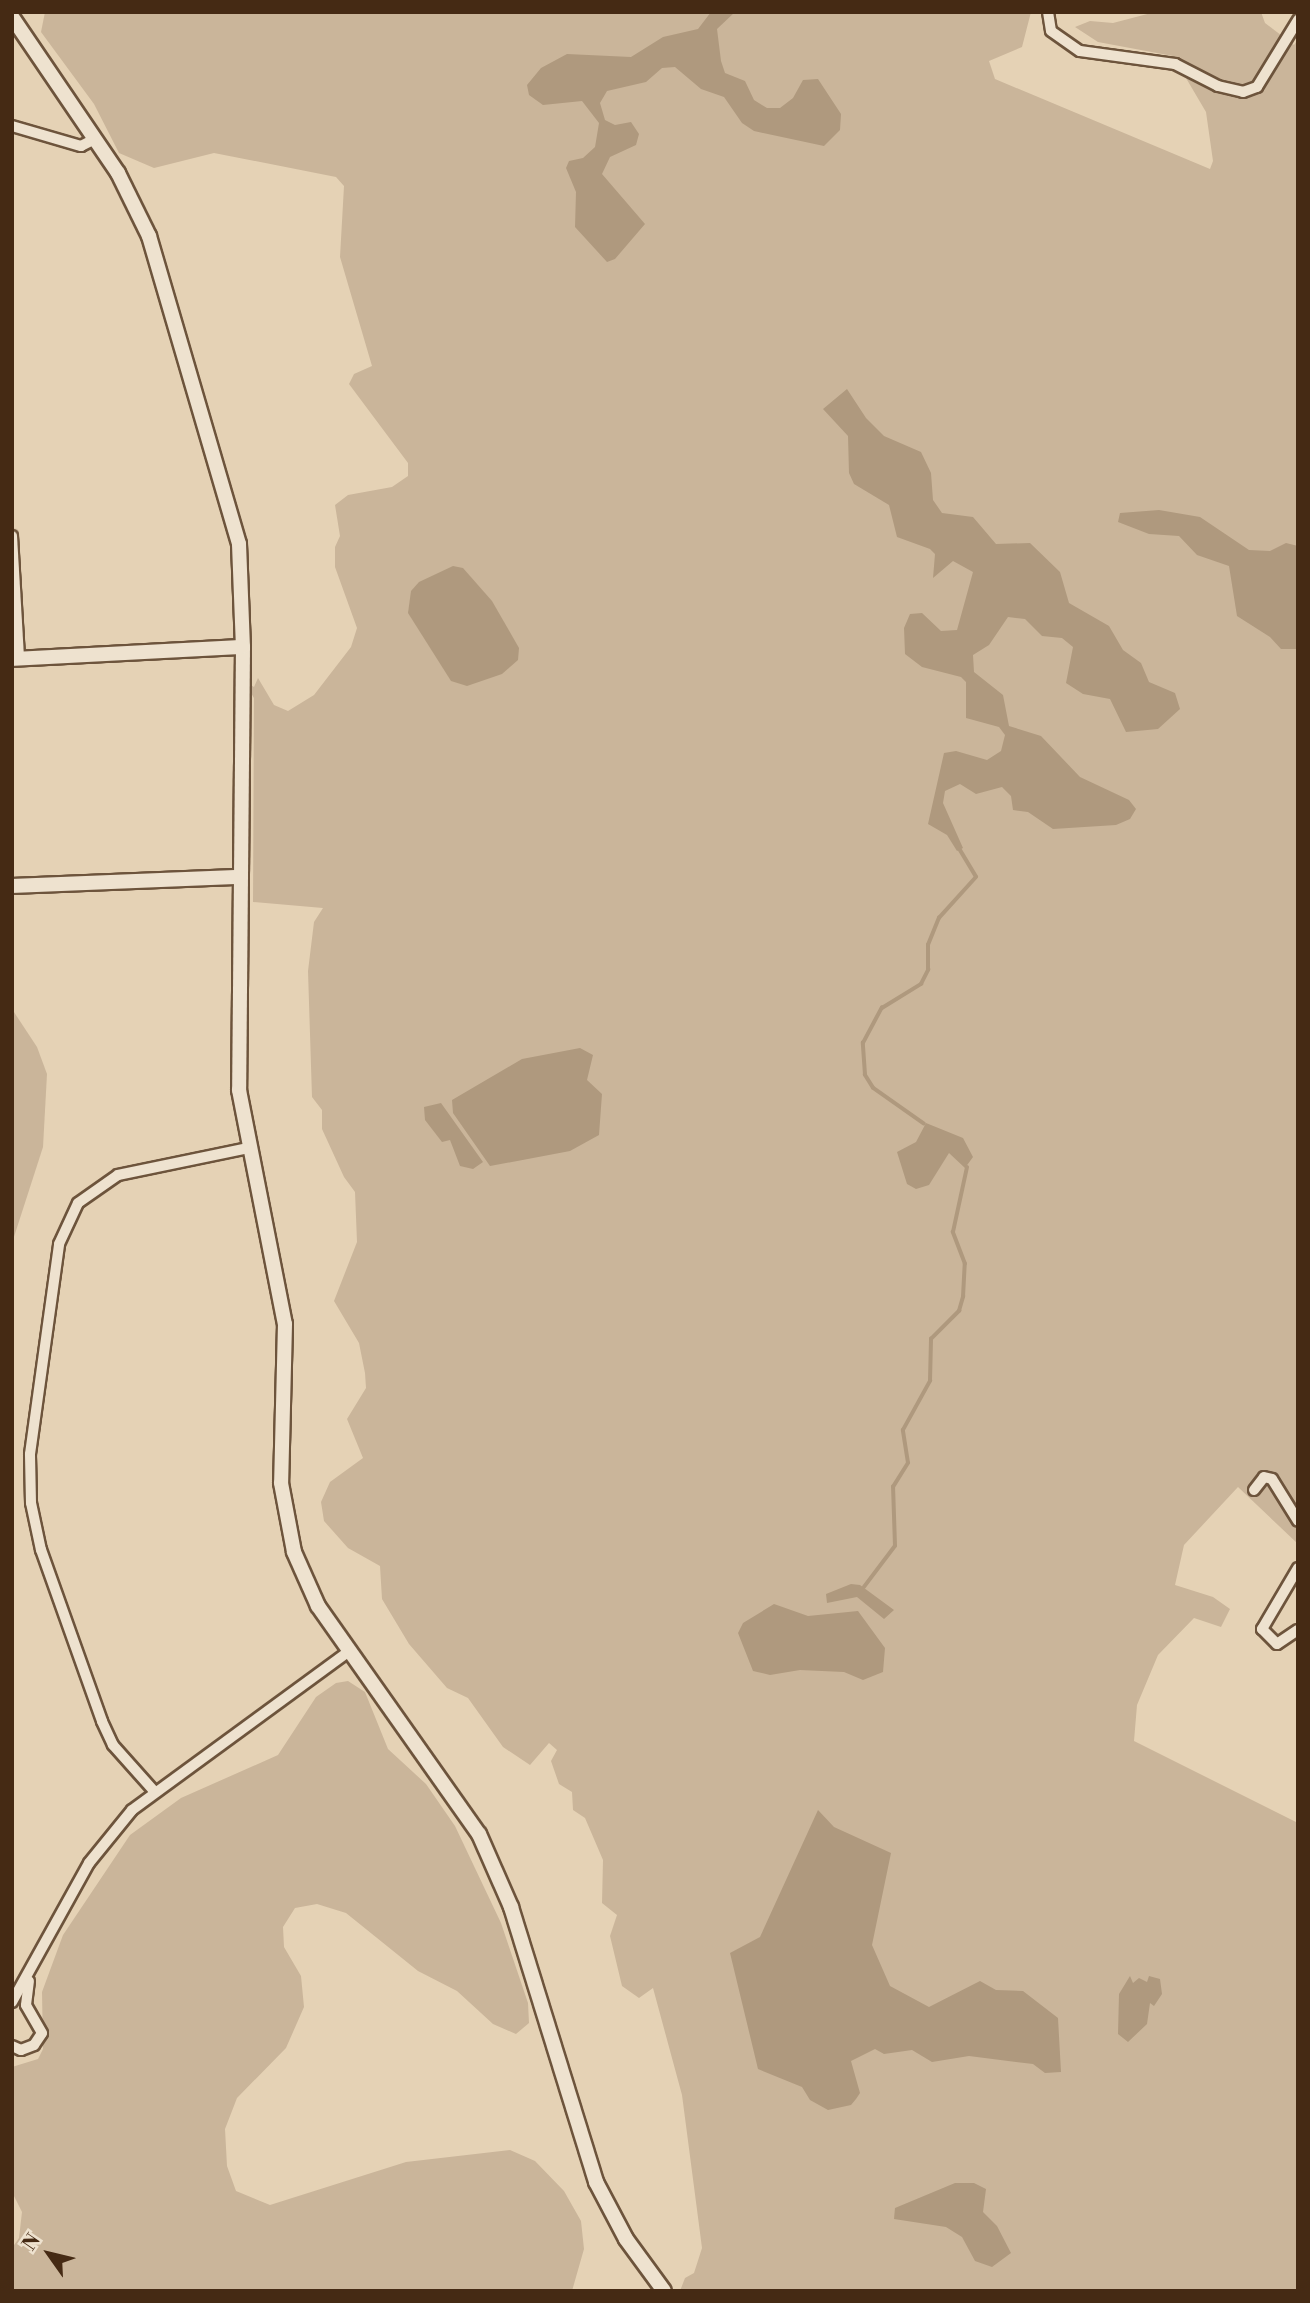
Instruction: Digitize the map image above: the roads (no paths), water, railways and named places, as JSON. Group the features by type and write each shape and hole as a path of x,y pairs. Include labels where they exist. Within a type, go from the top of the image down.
{"street":[{"path":"1048,12 1051,31 1080,51 1122,60 1175,64 1218,86 1244,92 1257,87 1298,20"},
{"path":"12,17 118,173 149,236 227,492 239,544 243,647 239,1090 248,1148 285,1324 281,1483 286,1522 302,1574 349,1651 479,1834 511,1907 596,2182 626,2239 664,2291"},
{"path":"12,126 81,146 95,139"},
{"path":"12,536 16,659 243,647"},
{"path":"12,886 241,877"},
{"path":"154,1791 113,1745 102,1721 41,1550 31,1503 30,1454 59,1244 78,1203 118,1175 248,1148"},
{"path":"1254,1490 1264,1477 1272,1479 1298,1521"},
{"path":"1298,1568 1262,1629 1277,1644 1298,1630"},
{"path":"12,2002 89,1863 154,1791 349,1651"},
{"path":"12,2046 20,2050 34,2045 42,2033 26,2005 25,1992 32,1970"}],"waterway":[{"path":"924,1124 873,1088 865,1075 863,1043 882,1008 921,984 928,970 928,945 939,918 976,877 960,850"},
{"path":"864,1587 895,1546 893,1487 908,1463 903,1430 930,1381 931,1339 959,1311 963,1297 965,1264 953,1232 967,1167"}]}
